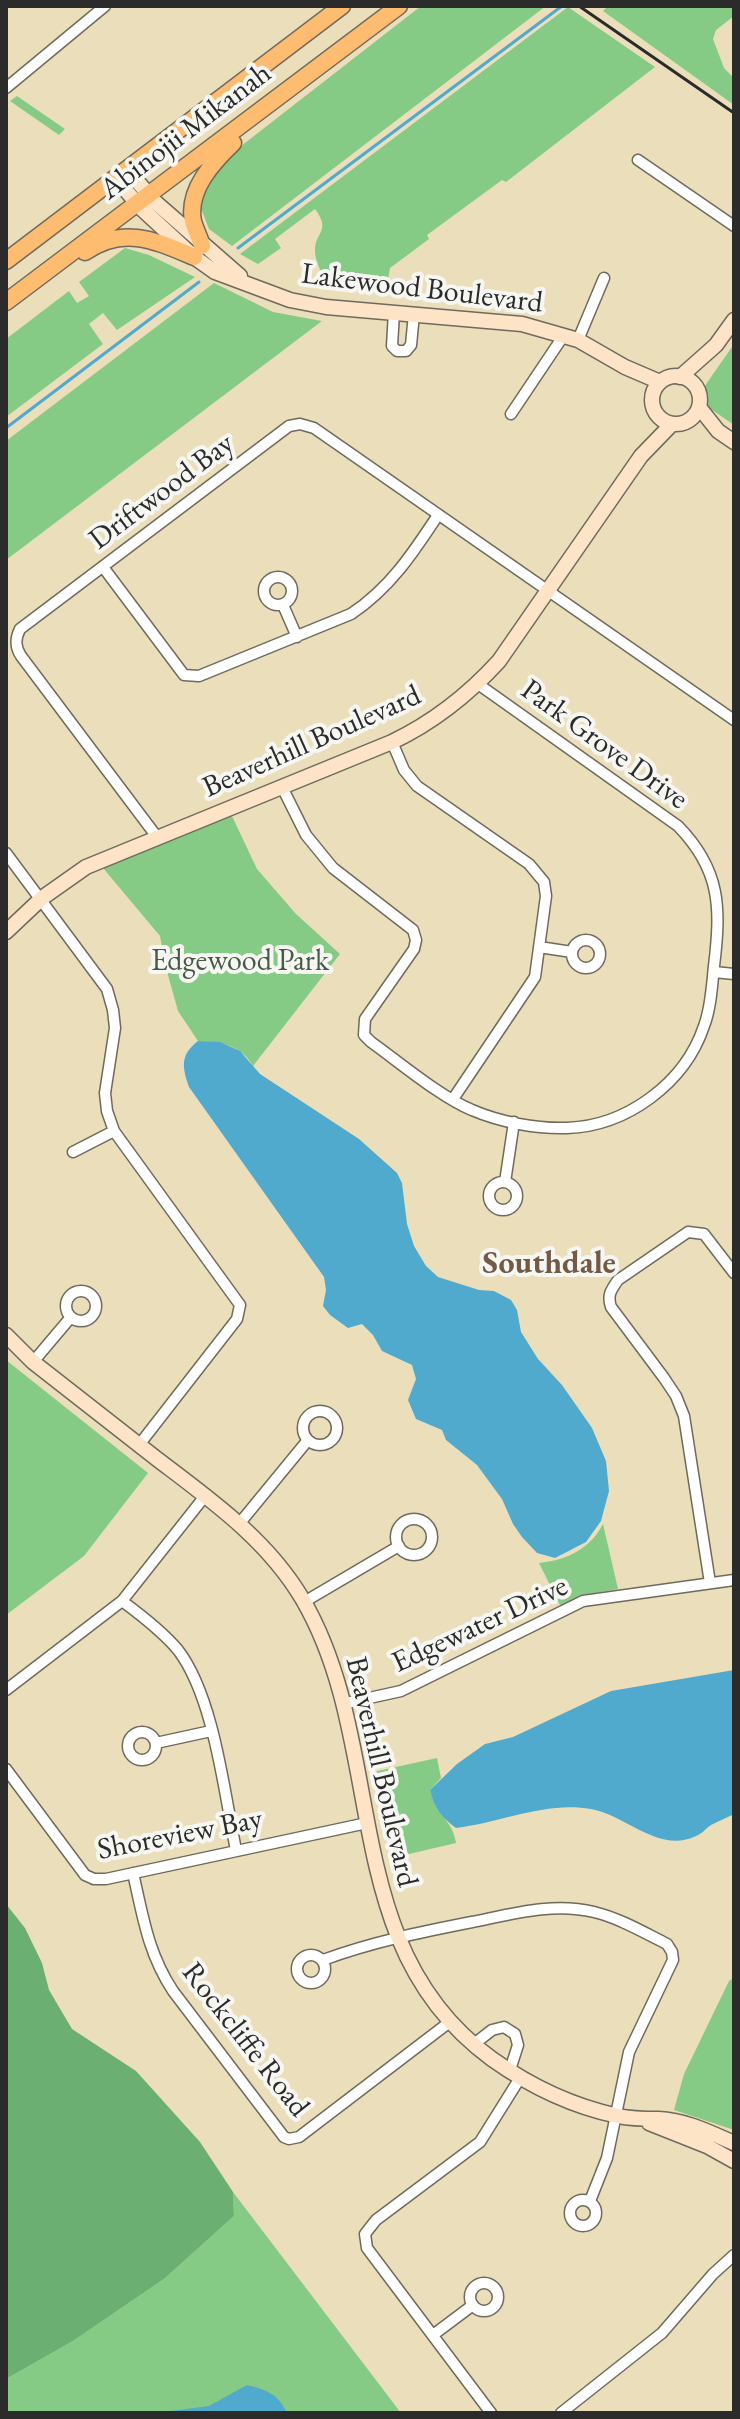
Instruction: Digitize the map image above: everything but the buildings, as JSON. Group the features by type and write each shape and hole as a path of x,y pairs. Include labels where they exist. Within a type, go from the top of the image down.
{"main road":[{"name":"Abinojii Mikanah","path":"6,261 342,6"},
{"name":"Abinojii Mikanah","path":"6,302 399,6"},
{"path":"48,270 121,236 198,252 193,220 194,200 202,180 213,162 294,86"}],"street":[{"path":"6,88 105,6"},
{"path":"638,160 734,226"},
{"name":"Lakewood Boulevard","path":"121,173 215,272 253,287 312,304 522,324 571,338 660,382"},
{"path":"511,414 571,338 604,278"},
{"path":"394,312 392,346 397,351 406,351 411,345 414,314"},
{"path":"680,377 716,345 734,320"},
{"path":"696,387 716,345"},
{"name":"Lakewood Boulevard","path":"625,367 653,397"},
{"path":"688,421 699,407 696,387 680,377 660,382 653,397 657,415 672,424 688,421 718,431 734,442"},
{"path":"699,407 718,431"},
{"name":"Beaverhill Boulevard","path":"641,456 657,415"},
{"name":"Driftwood Bay","path":"157,837 21,656 16,645 20,629 289,426 300,424 314,428 734,720"},
{"name":"Beaverhill Boulevard","path":"6,932 42,898 86,867 392,742 441,714 478,684 499,661 641,456 672,424"},
{"path":"103,567 187,677 199,676 351,614 372,600 406,563 438,515"},
{"path":"283,605 297,637"},
{"name":"Park Grove Drive","path":"282,787 299,823 333,868 413,930 416,940 414,949 365,1019 364,1035 470,1110 514,1122 565,1128 589,1126 631,1111 680,1070 692,1053 705,1024 719,925 716,889 707,865 691,839 678,826 478,684"},
{"path":"392,742 404,770 417,786 537,872 544,882 546,896 535,977 453,1099"},
{"path":"6,853 107,989 115,1028 105,1093 114,1131 240,1305 237,1319 139,1445"},
{"path":"539,947 572,952"},
{"path":"714,972 734,974"},
{"path":"505,1182 514,1122"},
{"path":"73,1152 114,1131"},
{"path":"710,1583 684,1416 676,1396 611,1307 608,1298 618,1280 688,1232 704,1234 734,1273"},
{"path":"33,1362 71,1317"},
{"name":"Beaverhill Boulevard","path":"6,1335 33,1362 239,1524 277,1561 304,1602 327,1652 342,1704 386,1908 419,1982 451,2021 474,2044 515,2074 552,2095 615,2115 687,2125 734,2143"},
{"path":"239,1524 308,1440"},
{"path":"6,1690 122,1601 205,1496"},
{"path":"304,1602 399,1546"},
{"name":"Edgewater Drive","path":"342,1704 401,1691 583,1601 734,1580"},
{"path":"122,1601 178,1650 201,1695 236,1850"},
{"path":"156,1743 211,1731"},
{"name":"Shoreview Bay","path":"6,1769 85,1875 94,1879 106,1879 367,1823"},
{"name":"Rockcliffe Road","path":"133,1873 150,1949 158,1967 284,2137 299,2137 451,2021"},
{"path":"323,1960 364,1945 537,1908 593,1911 667,1944 673,1960 629,2052 604,2170 590,2201"},
{"path":"474,2044 492,2030 504,2027 515,2034 518,2045 515,2074 480,2142 376,2220 365,2234 367,2248 491,2413"},
{"name":"Beaverhill Boulevard","path":"646,2121 707,2146 734,2161"},
{"path":"561,2413 662,2333 713,2274 734,2255"},
{"path":"433,2335 473,2305"}],"green space":[{"path":"421,6 546,6 232,246 209,229 202,211 197,211 210,179 227,157"},
{"path":"608,6 734,6 734,16 716,30 713,39 724,68 734,78 734,105 603,11"},
{"path":"568,7 655,67 506,182 502,180 427,235 429,239 390,268 386,291 333,289 322,284 315,245 322,223 315,209 275,239 281,248 258,264 240,254"},
{"path":"17,96 65,129 59,135 10,101"},
{"path":"125,248 149,255 195,277 117,330 103,313 89,324 103,344 6,417 6,339 69,291 77,303 89,296 79,282"},
{"path":"214,283 273,312 322,321 6,560 6,441"},
{"path":"734,344 734,425 705,405 702,390"},
{"name":"Edgewood Park","path":"232,816 257,869 296,914 340,954 253,1066 243,1053 230,1046 198,1041 178,1011 160,936 103,868"},
{"path":"6,1360 148,1473 84,1556 6,1615"},
{"path":"603,1524 618,1589 589,1594 560,1605 539,1563 577,1552 598,1533"},
{"path":"437,1758 441,1778 430,1790 452,1829 456,1843 392,1858 373,1772"},
{"path":"6,1904 25,1928 42,1963 49,1990 72,2029 136,2071 200,2142 233,2192 234,2216 164,2279 73,2341 6,2379"},
{"path":"734,1978 734,2130 674,2110 684,2074 729,1981"},
{"path":"233,2192 401,2413 6,2413 6,2379 73,2341 164,2279 234,2216"}],"water":[{"path":"198,1041 220,1042 240,1051 260,1074 359,1139 397,1173 402,1183 407,1224 414,1246 426,1266 438,1277 479,1290 494,1291 511,1300 517,1310 521,1332 592,1428 606,1461 609,1491 601,1521 586,1542 555,1558 537,1553 513,1524 502,1499 477,1465 446,1440 442,1430 416,1419 408,1400 416,1379 412,1365 382,1351 362,1324 348,1328 323,1306 326,1290 324,1277 189,1087 185,1056"},
{"path":"734,1670 734,1814 698,1835 669,1840 643,1832 604,1813 574,1807 540,1810 456,1828 442,1816 434,1802 430,1790 457,1764 485,1744 513,1737 611,1691"},
{"path":"247,2385 271,2394 287,2413 156,2413 209,2406"}],"waterway":[{"path":"238,248 562,6"},
{"path":"6,428 199,282"}],"railway":[{"path":"579,6 734,113"}],"district":[{"name":"Southdale","path":"549,1264"}]}
